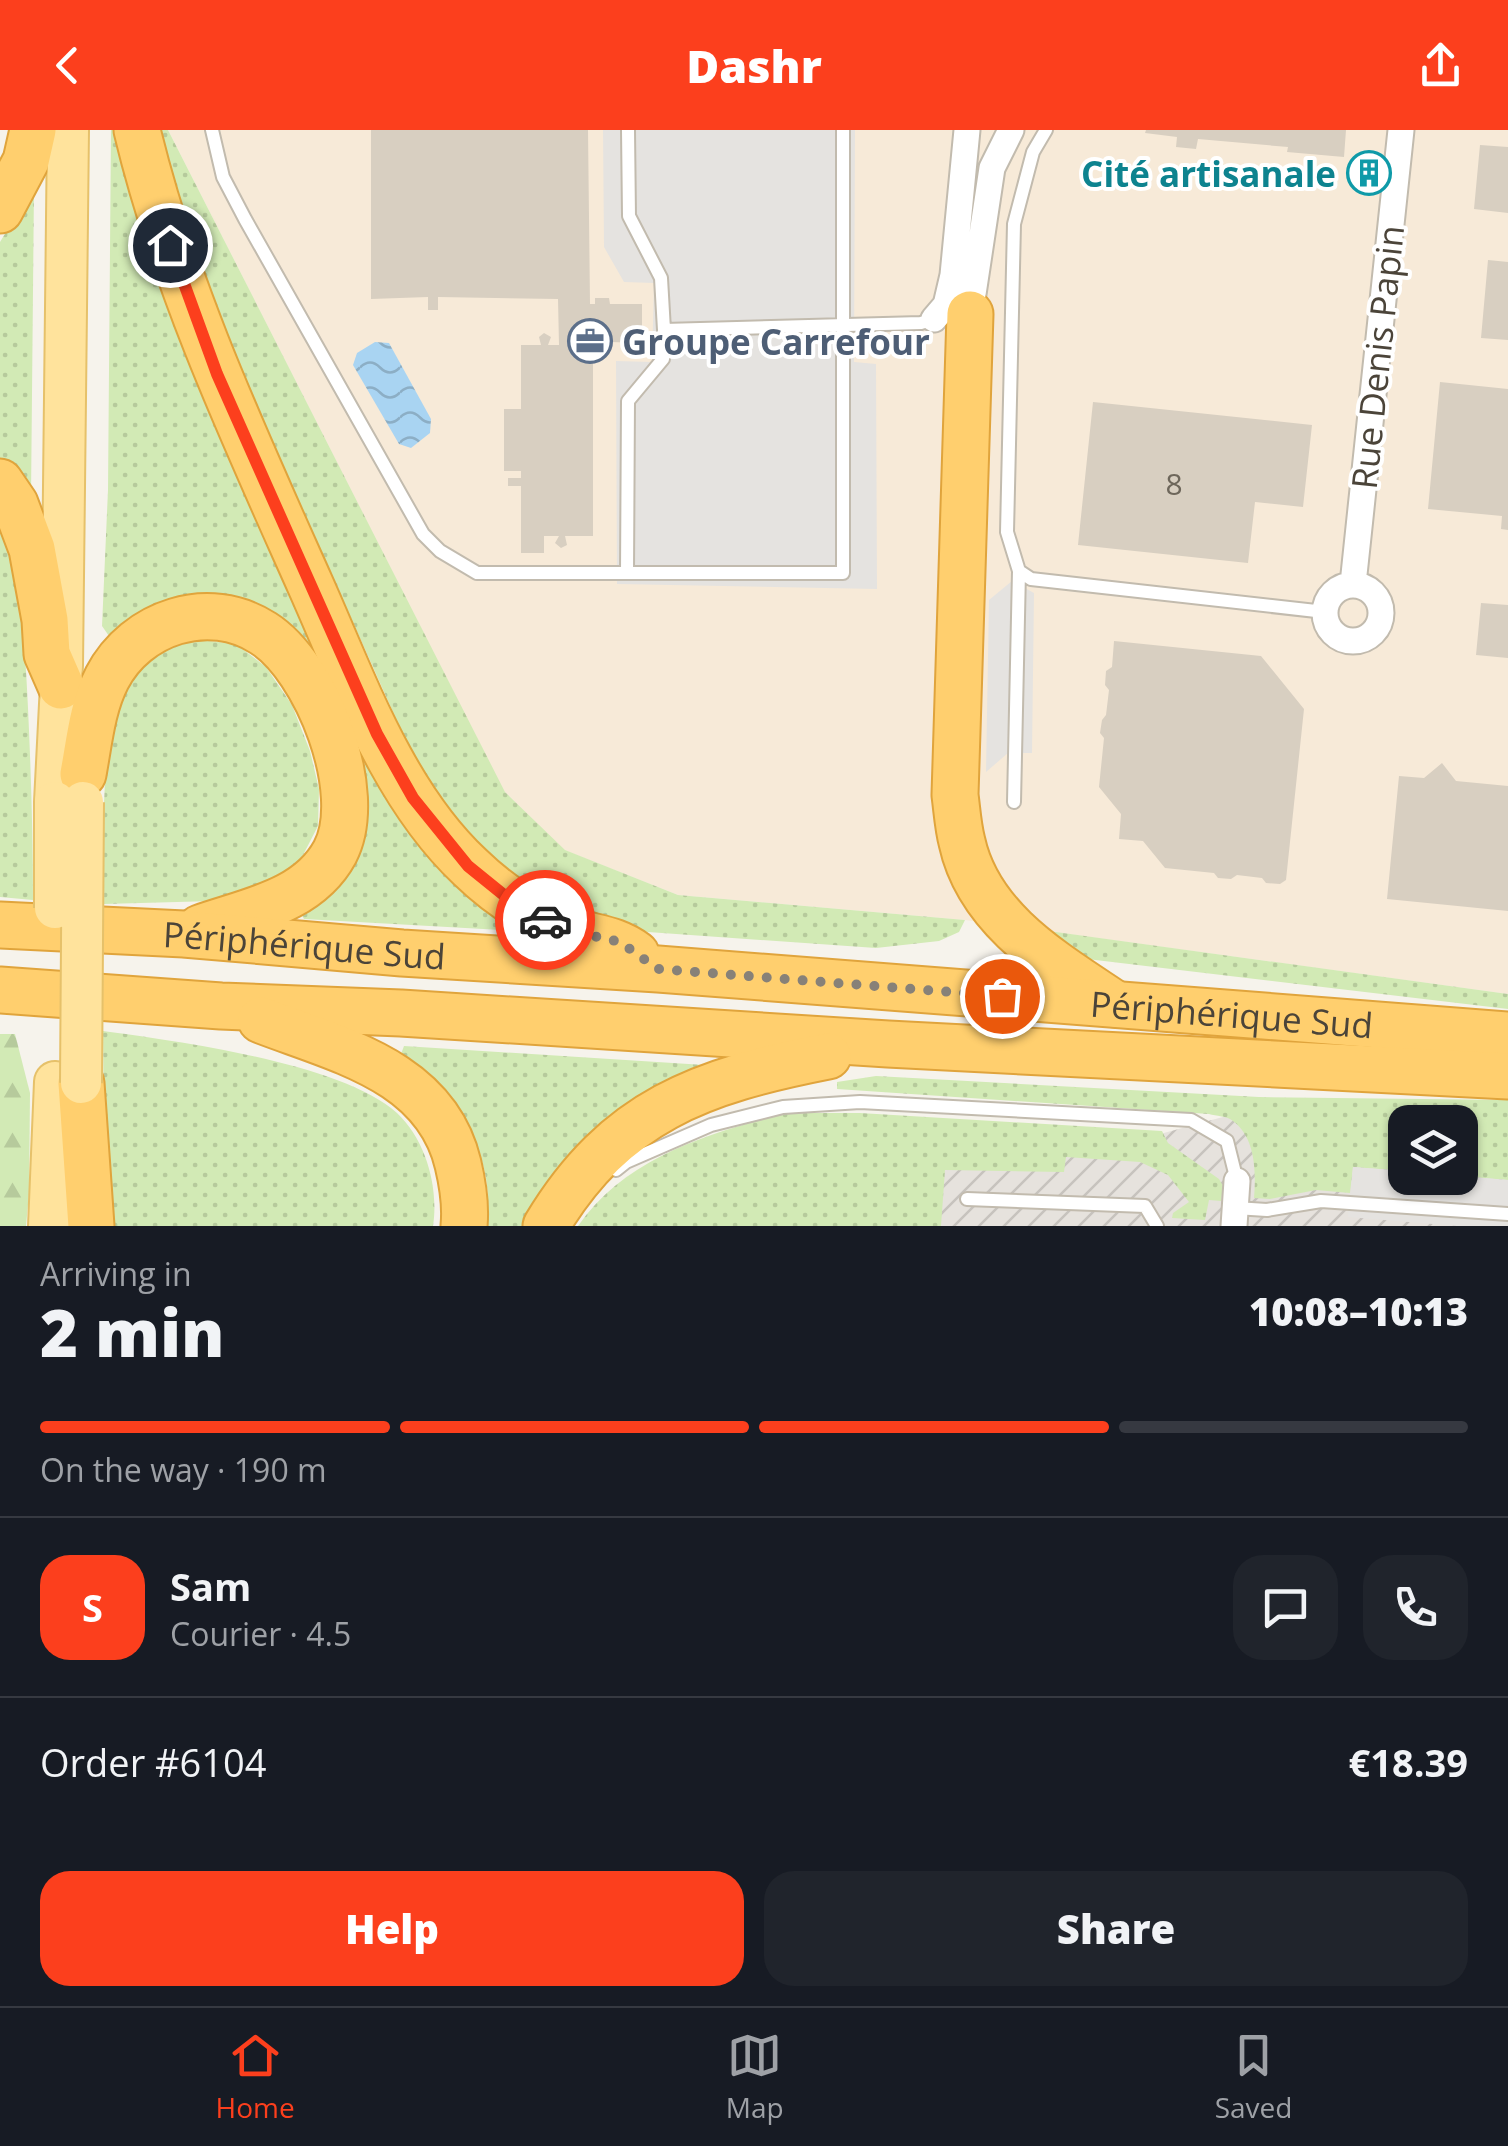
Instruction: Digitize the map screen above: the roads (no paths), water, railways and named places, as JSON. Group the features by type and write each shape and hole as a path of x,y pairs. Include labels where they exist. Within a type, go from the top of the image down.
{"highway":[{"path":"0,210 26,161 34,130"},
{"path":"136,130 170,245 217,374 377,734 413,798 468,866 526,913 580,933 620,942 658,969"},
{"path":"952,316 955,795 962,845 976,878 1022,940 1116,1006"},
{"path":"0,482 15,504 32,549 47,654 61,686"},
{"path":"74,793 106,679 136,639 182,620 211,616 234,619 263,632 286,651 323,714 344,786 346,820 335,852 297,893 274,905 184,934"},
{"name":"Périphérique Sud","path":"0,925 184,934 1508,1036"},
{"name":"Périphérique Sud","path":"0,990 888,1044 1508,1076"},
{"path":"222,1006 381,1066 417,1092 442,1124 456,1154 464,1188 464,1226"},
{"path":"563,1214 566,1193 594,1160 666,1105 748,1072 888,1044"},
{"path":"68,1083 92,1226"}],"main road":[{"path":"68,130 61,686 74,793"},
{"path":"78,1226 68,1083 89,130"},
{"path":"49,1226 68,1083"}],"street":[{"path":"952,316 946,305 967,130"},
{"path":"952,316 992,168 1011,130"},
{"name":"Rue Denis Papin","path":"1352,584 1401,130"},
{"path":"1352,584 1363,586 1378,600 1381,611 1374,632 1355,641 1343,640 1326,623 1324,612 1334,592 1352,584"},
{"path":"1235,1217 1238,1182"}],"lane":[{"path":"212,130 224,176 245,219 422,534 440,551 477,573 843,573 843,130"},
{"path":"627,573 628,401 662,359 664,330 661,278 629,216 628,130"},
{"path":"1014,802 1019,571 1007,532 1014,224 1033,152 1046,130"},
{"path":"664,330 921,323 952,316"},
{"path":"1019,571 1030,579 1324,612"},
{"path":"601,1182 626,1162 711,1125 783,1107 860,1102 1191,1120 1227,1140 1238,1182"},
{"path":"967,1198 1145,1206 1157,1226"},
{"path":"1235,1217 1320,1201 1508,1214"},
{"path":"563,1214 563,1226"}],"water":[{"path":"375,342 389,343 431,419 430,433 411,448 399,444 353,365 357,353"}],"place":[{"name":"Cité artisanale","path":"1369,173"},
{"name":"Groupe Carrefour","path":"590,341"}]}
